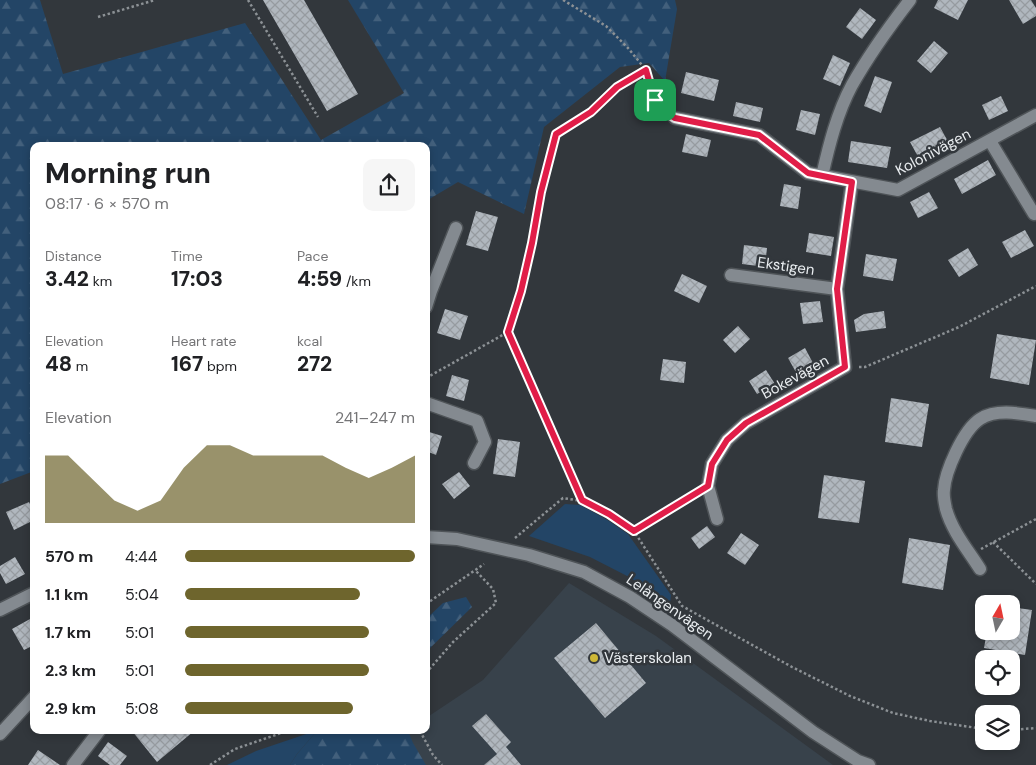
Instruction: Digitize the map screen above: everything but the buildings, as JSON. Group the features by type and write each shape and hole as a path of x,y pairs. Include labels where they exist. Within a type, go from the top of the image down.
{"street":[{"path":"822,176 831,139 852,87 882,36 910,0"},
{"name":"Kolonivägen","path":"675,118 759,135 808,173 898,190 1036,115"},
{"path":"990,141 1034,214"},
{"name":"Bokevägen","path":"717,519 708,486 712,464 727,440 746,423 845,367 837,289 852,182"},
{"path":"430,286 456,228"},
{"name":"Ekstigen","path":"731,274 837,289"},
{"path":"430,404 477,421 485,442 474,463"},
{"path":"980,569 952,525 946,508 944,490 950,468 958,448 967,433 979,420 996,414 1014,413 1036,416"},
{"name":"Lelångenvägen","path":"430,538 457,539 529,555 584,572 630,597 672,626 813,732 858,761 869,765"},
{"path":"0,610 30,595"},
{"path":"0,734 30,701"},
{"path":"73,765 97,734"}],"path":[{"path":"98,17 155,0"},
{"path":"248,0 318,117"},
{"path":"563,0 606,26 646,70 655,100 665,112 675,118"},
{"path":"582,500 508,332 521,291 541,192 556,134 591,112 617,87 646,70"},
{"path":"845,367 864,367 873,364 959,326 1036,286"},
{"path":"430,376 508,332"},
{"path":"634,531 708,486"},
{"path":"514,538 563,498 582,500 609,514 634,531 682,606 792,667 850,696 893,713 930,722 975,728"},
{"path":"971,555 1036,519"},
{"path":"994,542 1036,584"},
{"path":"430,601 484,564"},
{"path":"430,668 453,642 496,603 493,589 475,570"},
{"path":"680,615 682,606"},
{"path":"1020,729 1036,728"},
{"path":"210,765 235,749 279,734"},
{"path":"422,734 433,755 442,765"}],"shaded area":[{"name":"Västerskolan","path":"569,583 656,636 833,765 360,765 403,734 430,734 430,715 483,680"}],"green space":[{"path":"0,0 40,0 63,74 245,23 321,140 404,93 348,0 675,0 677,9 665,81 649,63 620,67 544,127 524,214 458,182 430,199 430,142 30,142 30,473 0,484"},
{"path":"565,504 580,505 628,534 671,595 670,604 629,577 590,557 529,536"},
{"path":"466,597 472,607 430,648 430,615 443,603"},
{"path":"306,734 314,734 290,765 227,765 256,751"},
{"path":"314,734 409,734 426,765 290,765"}],"place":[{"name":"Västerskolan","path":"594,658"}],"route":[{"path":"646,70 655,100 665,112 675,118 759,135 808,173 852,182 837,289 845,367 746,423 727,440 712,464 708,486 634,531 609,514 582,500 508,332 521,291 541,192 556,134 591,112 617,87 646,70"}]}
